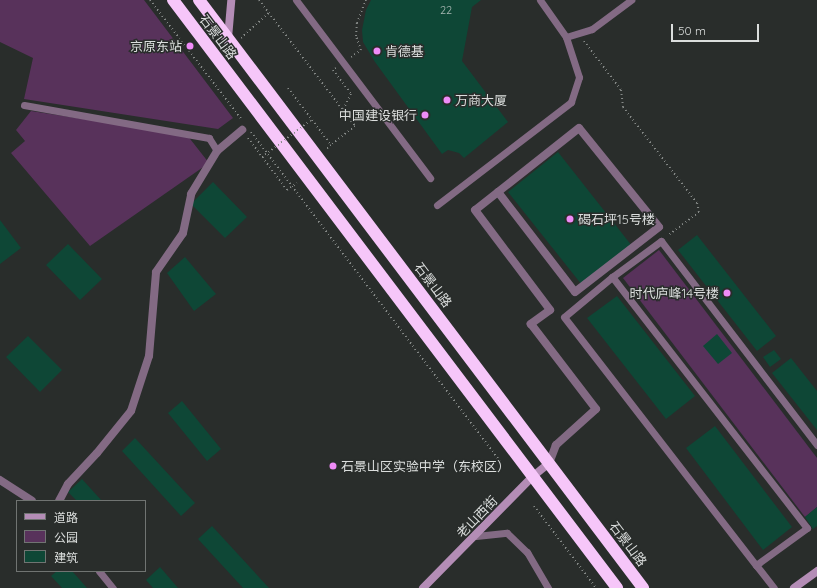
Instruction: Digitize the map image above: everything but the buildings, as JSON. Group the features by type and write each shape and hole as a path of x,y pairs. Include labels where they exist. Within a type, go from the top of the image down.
{"highway":[{"name":"石景山路","path":"173,0 617,588"},
{"name":"石景山路","path":"199,0 233,39 643,588"}],"street":[{"path":"231,0 233,39"},
{"path":"60,500 68,484 97,453 131,411 150,356 156,272 183,233 190,194 217,151 245,127"},
{"path":"498,192 575,292 659,227 579,128 475,210 550,310 531,324 596,410 556,445 549,463"},
{"name":"老山西街","path":"423,588 476,536 532,477 549,463"},
{"path":"0,480 30,500"},
{"path":"794,588 817,571"}],"lane":[{"path":"296,0 430,178"},
{"path":"437,205 571,102 579,77 566,37 540,0"},
{"path":"566,37 592,29 631,0"},
{"path":"24,105 209,138 217,151"},
{"path":"774,588 564,317 612,277 661,241 817,445"},
{"path":"612,277 807,528 756,565"},
{"path":"476,536 507,533 527,552 548,588"},
{"path":"100,572 112,588"}],"path":[{"path":"150,0 501,462"},
{"path":"259,0 355,126 331,145"},
{"path":"343,110 350,94 333,70 361,50 356,36 357,23 366,0"},
{"path":"233,39 269,13"},
{"path":"578,33 621,90 623,107 697,204 699,212 661,241"},
{"path":"288,88 326,139"},
{"path":"262,157 311,120"},
{"path":"245,127 262,157 287,190"},
{"path":"534,506 596,588"}],"green space":[{"path":"0,0 144,0 233,118 218,129 24,99 33,58 0,42"},
{"path":"31,111 187,135 209,163 90,246 11,153 25,141 16,130"},
{"path":"659,250 817,458 817,507 805,517 623,278"}],"place":[{"name":"京原东站","path":"190,46"},
{"name":"肯德基","path":"377,51"},
{"name":"万商大厦","path":"447,100"},
{"name":"中国建设银行","path":"425,115"},
{"name":"碣石坪15号楼","path":"570,219"},
{"name":"时代庐峰14号楼","path":"727,293"},
{"name":"石景山区实验中学（东校区）","path":"333,466"}]}
